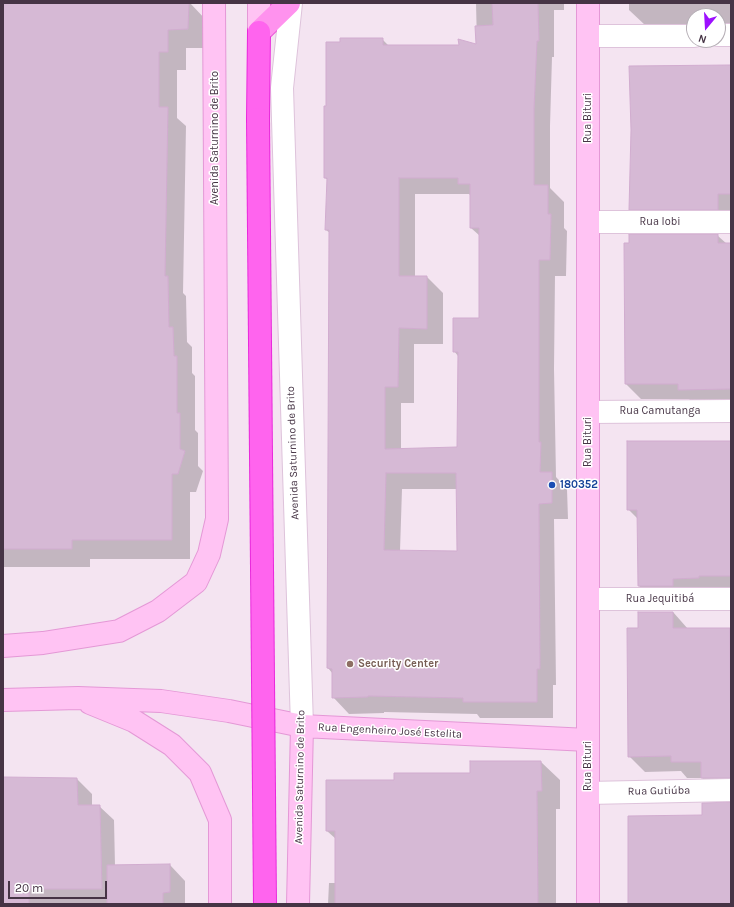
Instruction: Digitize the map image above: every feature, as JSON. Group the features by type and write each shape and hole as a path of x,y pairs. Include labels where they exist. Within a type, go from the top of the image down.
{"highway":[{"path":"259,32 258,119 265,904"}],"main road":[{"name":"Avenida Saturnino de Brito","path":"3,646 43,643 119,631 158,611 196,582 208,554 217,519 214,3"},
{"path":"259,3 259,32"},
{"path":"259,32 290,3"},
{"name":"Rua Bituri","path":"588,3 588,904"},
{"path":"78,698 134,721 172,745 200,773 220,820 220,904"},
{"name":"Rua Engenheiro José Estelita","path":"3,700 78,698 161,701 229,711 302,726 588,740"},
{"name":"Avenida Saturnino de Brito","path":"298,904 302,726"}],"street":[{"name":"Avenida Saturnino de Brito","path":"290,3 282,88 302,726"},
{"path":"588,36 686,36"},
{"name":"Rua Iobi","path":"588,222 731,222"},
{"name":"Rua Camutanga","path":"588,412 731,411"},
{"name":"Rua Jequitibá","path":"588,599 731,598"},
{"name":"Rua Gutiúba","path":"588,793 731,790"}],"building":[{"path":"3,3 189,3 188,29 168,30 168,52 159,52 159,107 168,107 165,276 168,276 169,327 173,327 174,356 177,356 177,413 180,413 180,449 185,451 178,474 172,474 172,540 72,540 72,549 3,549"},
{"path":"492,3 538,3 539,41 537,41 534,109 534,185 548,185 548,214 551,214 550,260 539,260 539,442 541,442 540,472 552,472 552,503 539,504 540,669 537,669 537,702 463,702 463,698 368,696 332,698 332,669 327,668 329,230 325,230 327,178 324,178 326,42 340,42 340,38 383,38 383,45 459,45 458,39 476,44 475,26 493,25","holes":["399,178 458,178 458,184 470,184 470,228 479,228 479,318 453,318 453,352 458,352 457,447 385,449 385,387 398,387 399,328 427,329 427,276 399,276","386,473 456,473 457,551 384,550"]},
{"path":"731,65 731,194 718,194 718,210 629,210 631,130 629,66"},
{"path":"629,234 718,234 718,243 731,243 731,389 678,390 678,384 625,384 624,243 629,243"},
{"path":"627,441 731,441 731,576 699,576 699,578 673,579 673,586 638,586 637,510 627,510"},
{"path":"638,612 673,612 673,628 730,628 731,778 701,778 701,762 671,762 671,756 628,757 627,628 638,628"},
{"path":"470,761 541,761 542,791 537,791 538,904 335,904 335,831 326,831 326,780 394,780 394,773 470,773"},
{"path":"3,777 77,778 78,805 100,805 102,889 29,889 29,904 3,904"},
{"path":"731,802 731,904 628,904 628,816 702,815 702,803"},
{"path":"170,864 170,892 163,893 163,904 107,904 107,865"}],"place":[{"name":"180352","path":"552,485"},
{"name":"Security Center","path":"350,664"}]}
